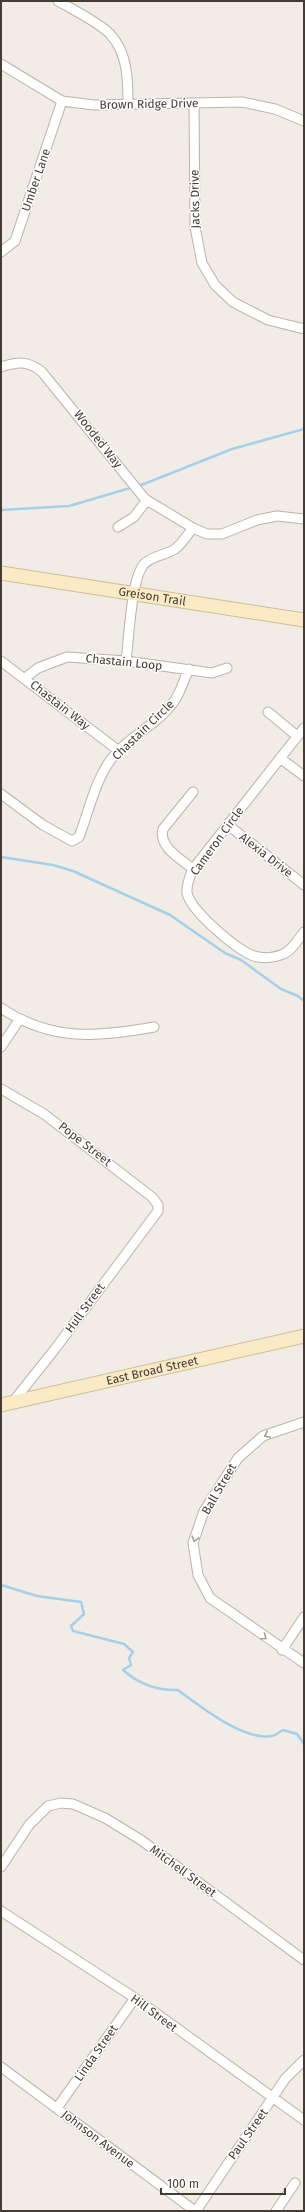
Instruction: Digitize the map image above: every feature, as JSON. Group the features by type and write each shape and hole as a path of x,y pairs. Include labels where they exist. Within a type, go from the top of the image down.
{"street":[{"path":"58,1 110,33 119,46 126,70 128,104"},
{"name":"Brown Ridge Drive","path":"1,64 62,101 94,105 242,102 275,109 304,121"},
{"name":"Umber Lane","path":"1,252 15,241 62,101"},
{"name":"Jacks Drive","path":"194,103 195,227 202,263 215,285 233,302 268,320 304,330"},
{"name":"Wooded Way","path":"1,367 24,362 34,365 42,372 148,500 193,528 208,534 222,534 257,520 277,516 304,519"},
{"path":"118,527 134,517 148,500"},
{"path":"126,661 136,582 145,564 174,550 193,528"},
{"name":"Greison Trail","path":"1,573 304,620"},
{"name":"Chastain Loop","path":"25,678 38,668 67,657 126,661 212,673 226,668"},
{"name":"Chastain Way","path":"1,661 119,751"},
{"name":"Chastain Circle","path":"1,794 43,825 72,841 80,837 102,773 119,751 164,713 176,699 188,669"},
{"path":"268,712 297,736"},
{"name":"Cameron Circle","path":"304,728 193,869 188,881 187,892 192,905 202,917 248,954 262,958 285,954 304,932"},
{"path":"280,758 304,776"},
{"path":"193,792 163,829 161,836 166,846 193,869"},
{"name":"Alexia Drive","path":"228,825 304,885"},
{"path":"1,1008 19,1020 52,1031 86,1035 115,1034 154,1027"},
{"path":"1,1047 19,1020"},
{"name":"Pope Street","path":"1,1089 44,1114 77,1138 152,1197 158,1205 158,1211"},
{"name":"Hull Street","path":"6,1405 55,1349 158,1211"},
{"name":"East Broad Street","path":"6,1405 180,1363 304,1336"},
{"name":"Ball Street","path":"304,1422 291,1424 263,1436 238,1458 204,1511 193,1543 198,1575 210,1598 282,1650 304,1663"},
{"path":"282,1650 304,1617"},
{"name":"Mitchell Street","path":"1,1867 29,1825 48,1806 73,1804 87,1809 141,1840 304,1960"},
{"name":"Hill Street","path":"1,1911 134,1998 304,2120"},
{"name":"Linda Street","path":"57,2108 134,1998"},
{"name":"Paul Street","path":"195,2211 285,2079 304,2060"},
{"name":"Johnson Avenue","path":"1,2067 195,2211"},
{"path":"276,2211 295,2182"}],"waterway":[{"path":"1,510 69,506 144,484 232,449 304,429"},
{"path":"1,857 53,865 73,871 170,915 225,953 241,960 281,989 298,996 304,1001"},
{"path":"1,1585 37,1596 81,1602 84,1614 71,1626 73,1631 124,1644 133,1652 129,1658 131,1665 123,1670 135,1679 155,1688 178,1690 210,1713 235,1728 261,1736 276,1735 283,1730 297,1734 304,1744"}]}
